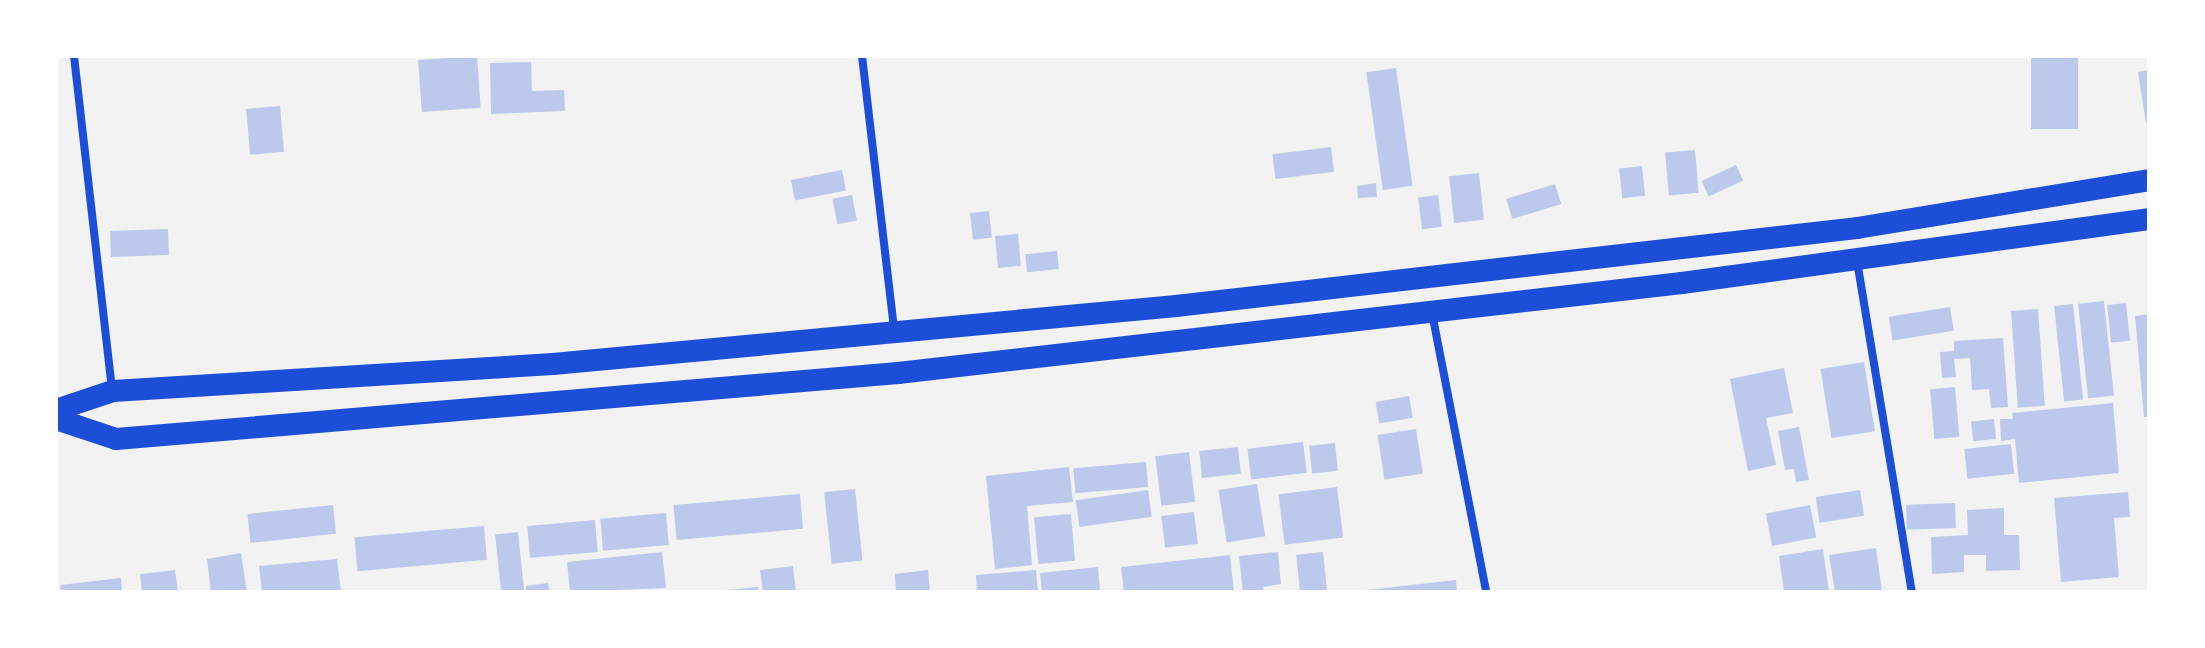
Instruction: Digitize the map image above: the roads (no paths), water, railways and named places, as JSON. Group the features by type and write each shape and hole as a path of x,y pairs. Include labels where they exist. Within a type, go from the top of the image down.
{"highway":[{"path":"56,410 113,391 553,364 895,334 1703,247 2149,180"},
{"path":"56,419 116,439 898,373 1857,260 2149,219"}],"street":[{"path":"74,56 113,391"},
{"path":"862,56 895,334"},
{"path":"1857,260 1912,592"},
{"path":"1432,312 1486,592"}]}
